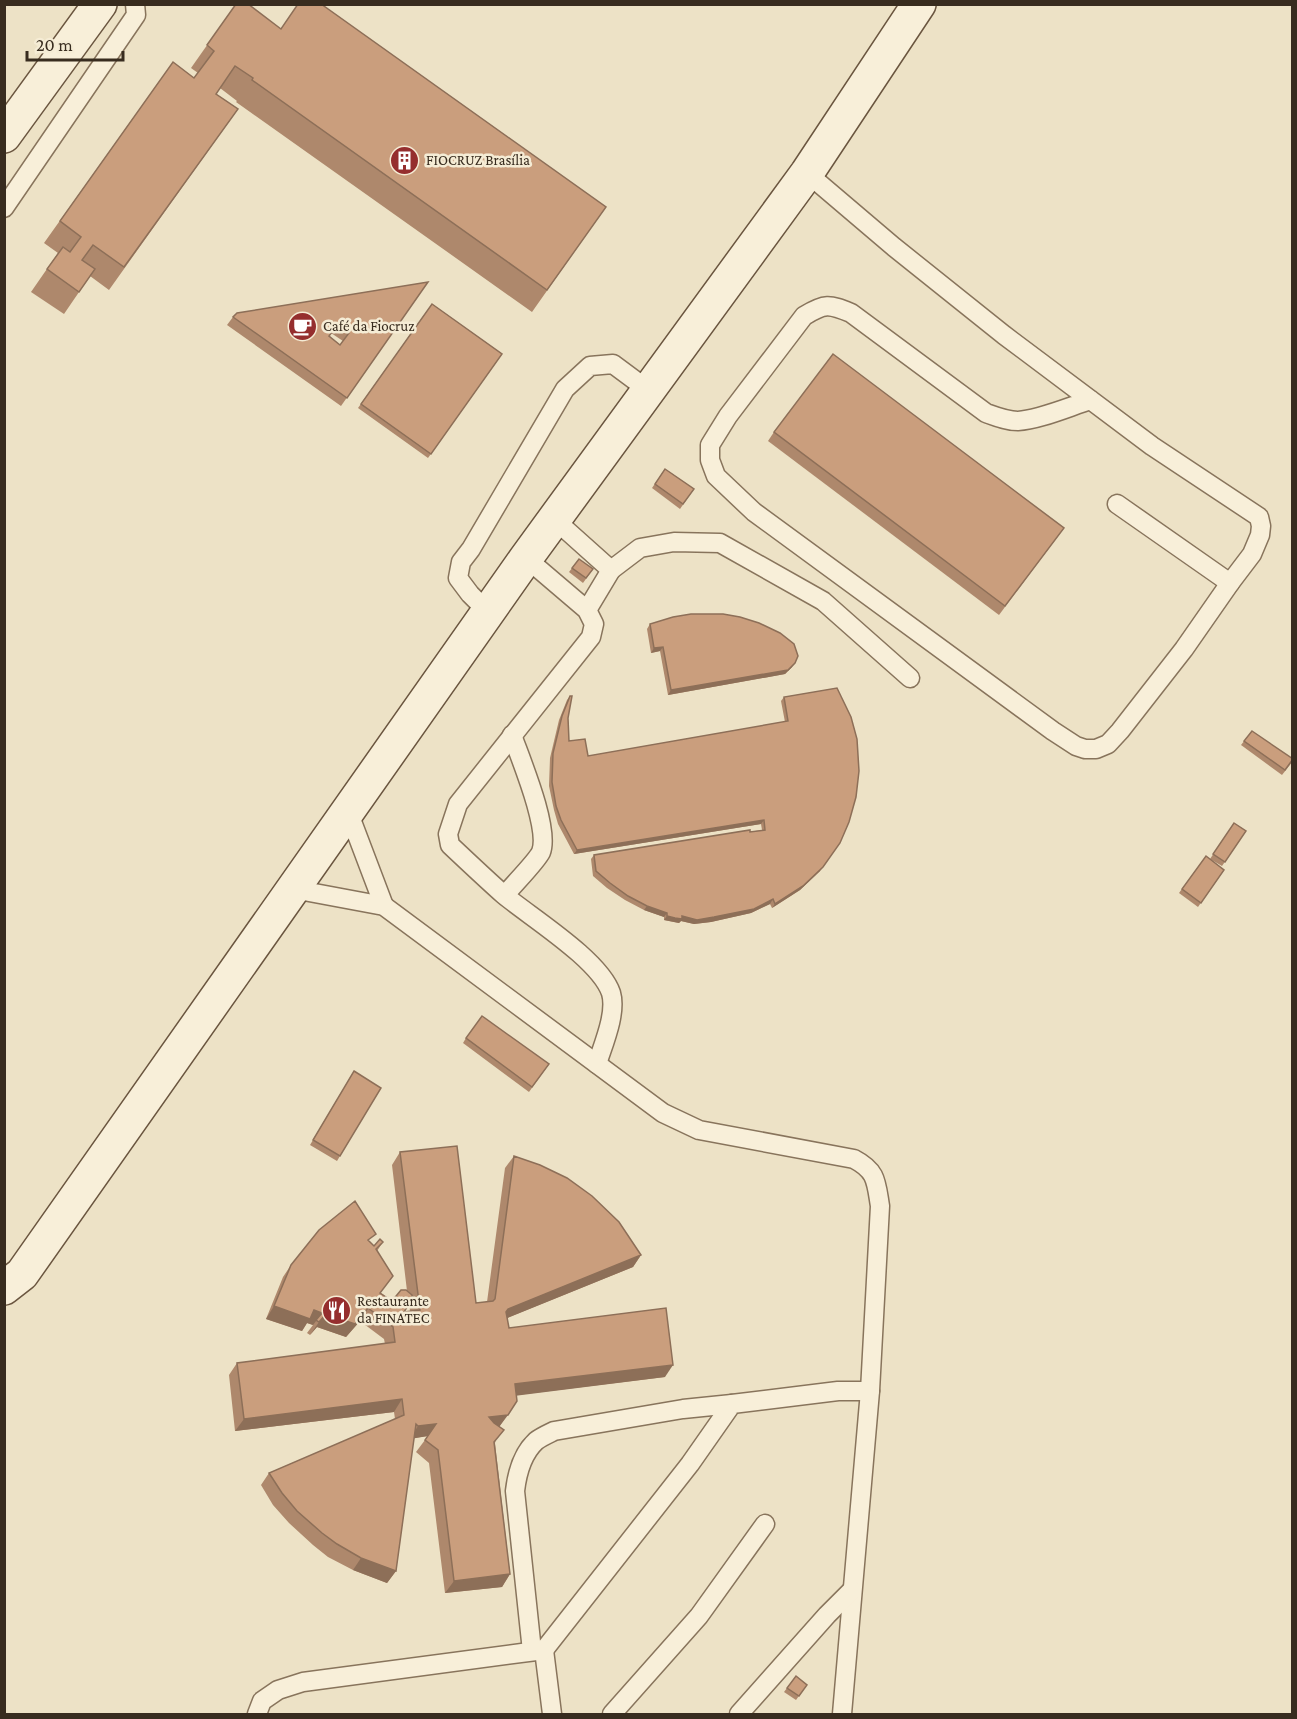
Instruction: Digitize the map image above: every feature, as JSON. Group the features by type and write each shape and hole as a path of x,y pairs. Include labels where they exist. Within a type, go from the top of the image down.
{"street":[{"path":"4,136 100,4"},
{"path":"4,1288 22,1274 526,558 807,173 913,7"}],"lane":[{"path":"4,208 136,15 135,4"},
{"path":"807,173 894,247 1004,335 1091,400 1152,446 1259,517 1260,535 1252,554 1184,649 1108,744 1096,749 1085,749 1053,731 754,512 716,476 710,460 710,444 798,322 817,308 833,305 851,313 986,413 1019,421 1091,400"},
{"path":"488,612 458,578 461,562 471,549 565,389 590,366 613,364 648,390"},
{"path":"1117,504 1230,582"},
{"path":"554,519 610,570"},
{"path":"587,610 610,570 640,548 674,542 720,543 823,601 910,678"},
{"path":"526,558 587,610 594,624 591,637 458,804 448,834 450,845 505,895 587,960 603,980 611,994 612,1007 610,1024 597,1064"},
{"path":"505,895 541,853 543,836 540,819 512,735"},
{"path":"348,811 384,906"},
{"path":"293,889 384,906 663,1113 699,1130 854,1159 867,1166 876,1182 880,1206 870,1391 842,1714"},
{"path":"552,1714 538,1651 515,1491 518,1473 536,1441 554,1431 683,1410 838,1391 870,1391"},
{"path":"257,1714 262,1701 278,1690 303,1682 538,1651 690,1464 732,1404"},
{"path":"612,1714 699,1617 765,1524"},
{"path":"739,1714 852,1590"}],"building":[{"name":"FIOCRUZ Brasília","path":"236,4 248,4 281,29 298,4 321,4 606,207 547,290 235,66 216,94 238,109 124,267 93,245 82,260 95,269 79,292 47,269 63,247 70,252 81,237 60,221 173,62 194,78 214,51 207,45"},
{"path":"428,282 347,398 233,317 237,313","holes":["337,325 349,333 340,345 329,336"]},
{"path":"432,304 502,354 431,454 361,404"},
{"path":"833,354 1064,528 1005,606 774,432"},
{"path":"665,469 694,489 683,504 655,484"},
{"path":"579,559 593,569 586,578 572,568"},
{"path":"691,614 723,614 759,623 780,633 794,644 798,656 795,663 788,670 671,690 663,647 654,648 650,624"},
{"path":"837,688 851,717 857,739 859,771 856,797 849,822 840,843 823,867 803,886 775,904 773,899 754,909 714,917 697,920 682,916 682,919 675,918 628,896 596,871 594,855 750,830 750,832 765,830 764,820 577,850 561,820 552,782 553,753 562,716 570,696 572,696 568,718 569,741 585,739 588,756 788,721 784,697"},
{"path":"1252,731 1293,759 1285,770 1244,741"},
{"path":"1234,823 1246,831 1225,862 1213,854"},
{"path":"1206,856 1224,870 1201,903 1182,889"},
{"path":"482,1016 549,1064 532,1087 466,1038"},
{"path":"354,1071 381,1088 340,1156 313,1140"},
{"path":"457,1146 476,1303 495,1299 514,1156 567,1178 592,1196 619,1222 641,1255 508,1309 506,1312 509,1328 666,1308 673,1365 515,1384 517,1401 508,1415 489,1417 504,1430 494,1442 510,1574 454,1581 438,1450 425,1440 436,1424 418,1426 416,1424 396,1571 361,1558 322,1533 297,1511 269,1473 404,1415 402,1399 244,1419 237,1363 395,1342 393,1327 368,1308 355,1324 326,1314 319,1322 316,1320 322,1313 314,1310 310,1319 274,1306 291,1265 319,1230 355,1201 376,1234 368,1240 374,1246 380,1239 383,1242 376,1249 393,1276 380,1293 392,1301 401,1290 406,1290 412,1295 412,1299 404,1312 420,1310 400,1152"},
{"path":"796,1676 807,1685 799,1696 787,1688"}],"place":[{"name":"FIOCRUZ Brasília","path":"405,160"},
{"name":"Café da Fiocruz","path":"302,326"},
{"name":"Restaurante da FINATEC","path":"336,1310"}]}
